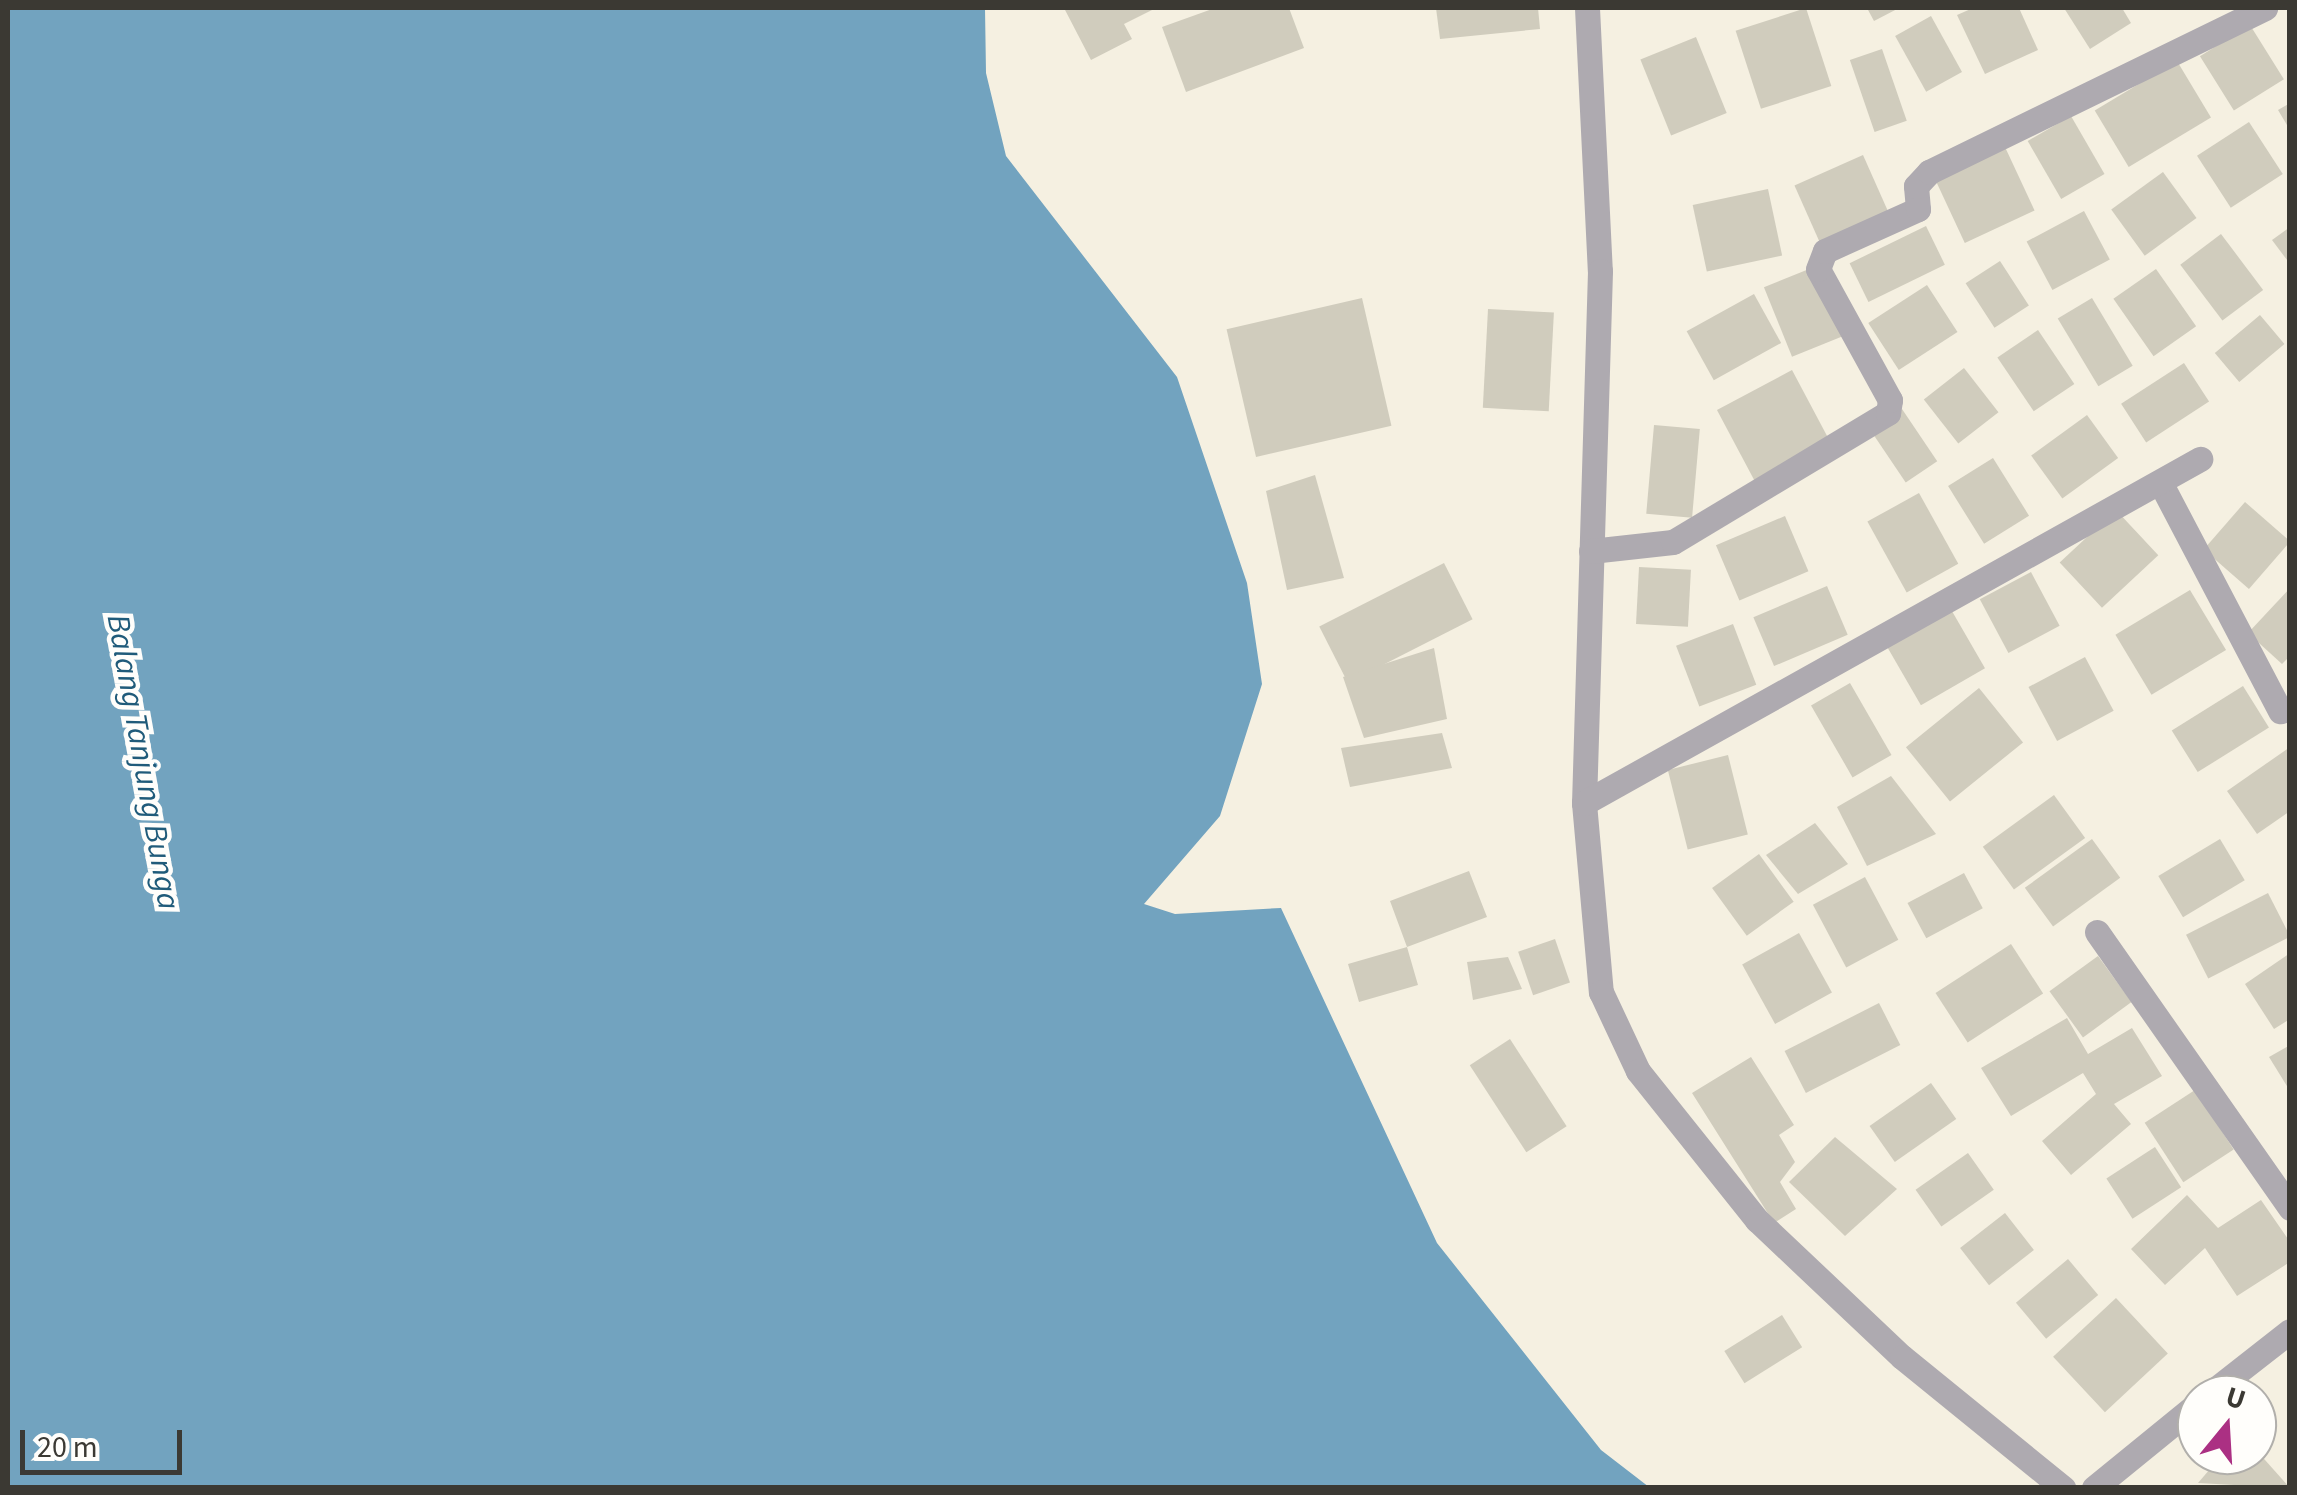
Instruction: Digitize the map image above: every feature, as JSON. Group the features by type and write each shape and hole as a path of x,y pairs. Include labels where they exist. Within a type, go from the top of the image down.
{"street":[{"path":"1588,8 1600,271 1584,803 1601,992 1638,1070 1808,1274 2062,1488"},
{"path":"1591,551 1689,534 1888,414 1890,400 1818,268 1824,251 1918,209 1916,186 1928,172 2265,8"},
{"path":"1584,803 2200,460"},
{"path":"2160,482 2280,711"},
{"path":"2097,932 2290,1208"},
{"path":"2234,1375 2290,1331"},
{"path":"2094,1488 2177,1420"}],"water":[{"name":"Balang Tanjung Bunga","path":"8,8 985,8 986,73 1006,156 1177,377 1247,583 1262,684 1220,816 1144,904 1175,914 1281,908 1437,1243 1601,1450 1649,1487 8,1487"}],"building":[{"path":"1064,8 1156,8 1124,24 1132,39 1091,60"},
{"path":"1215,8 1289,8 1304,48 1186,92 1162,27"},
{"path":"1436,8 1538,8 1540,29 1440,39"},
{"path":"1806,8 1831,86 1761,109 1736,31"},
{"path":"1867,8 1899,8 1874,21"},
{"path":"1973,8 2019,8 2038,50 1985,74 1957,15"},
{"path":"2064,8 2122,8 2131,23 2090,49"},
{"path":"1931,16 1962,72 1926,92 1895,36"},
{"path":"2250,25 2284,79 2234,111 2200,56"},
{"path":"1696,37 1727,113 1671,136 1640,59"},
{"path":"1882,49 1907,121 1875,132 1850,60"},
{"path":"2177,61 2211,118 2129,167 2095,110"},
{"path":"2290,103 2290,130 2278,110"},
{"path":"2071,116 2104,174 2061,199 2028,141"},
{"path":"2249,122 2283,174 2231,208 2197,156"},
{"path":"2005,147 2035,210 1965,243 1935,180"},
{"path":"1863,155 1888,212 1820,242 1794,186"},
{"path":"2163,172 2197,218 2145,256 2111,210"},
{"path":"1768,189 1782,256 1707,272 1693,205"},
{"path":"2084,211 2110,260 2052,290 2027,242"},
{"path":"1926,226 1945,265 1868,302 1850,263"},
{"path":"2290,227 2290,264 2272,240"},
{"path":"2221,234 2263,290 2222,321 2180,265"},
{"path":"2000,261 2029,305 1994,328 1966,283"},
{"path":"1814,267 1842,337 1792,357 1764,287"},
{"path":"2156,269 2196,326 2154,356 2113,299"},
{"path":"1927,285 1957,332 1899,370 1868,323"},
{"path":"1754,294 1781,343 1714,380 1687,331"},
{"path":"1362,298 1391,426 1256,457 1227,329"},
{"path":"2092,298 2133,366 2098,386 2058,319"},
{"path":"1488,309 1554,312 1549,411 1483,408"},
{"path":"2260,315 2284,344 2239,382 2215,353"},
{"path":"2038,330 2074,384 2034,411 1997,357"},
{"path":"2184,363 2209,402 2146,442 2121,404"},
{"path":"1964,368 1998,412 1958,444 1924,399"},
{"path":"1792,370 1830,442 1755,481 1717,410"},
{"path":"1902,409 1937,461 1906,482 1870,430"},
{"path":"2087,415 2118,458 2062,498 2031,456"},
{"path":"1654,425 1700,429 1692,518 1646,514"},
{"path":"1993,458 2029,516 1984,544 1948,486"},
{"path":"1315,475 1344,578 1287,590 1266,491"},
{"path":"1919,493 1958,564 1907,592 1867,522"},
{"path":"2245,502 2290,541 2249,589 2204,550"},
{"path":"2116,510 2158,555 2102,608 2060,563"},
{"path":"1785,516 1808,571 1739,601 1716,545"},
{"path":"1444,563 1473,619 1348,683 1319,627"},
{"path":"1639,567 1691,570 1688,627 1636,624"},
{"path":"2031,572 2060,626 2008,653 1980,599"},
{"path":"1827,586 1848,635 1774,666 1753,617"},
{"path":"2290,588 2290,656 2282,664 2248,633"},
{"path":"2190,590 2226,650 2151,695 2115,635"},
{"path":"1949,606 1985,668 1921,705 1885,643"},
{"path":"1733,624 1756,685 1699,707 1676,646"},
{"path":"1434,648 1447,719 1364,738 1343,677"},
{"path":"2085,657 2114,711 2057,741 2028,687"},
{"path":"1850,683 1892,755 1853,777 1811,706"},
{"path":"2243,686 2269,728 2198,772 2172,731"},
{"path":"1979,688 2023,742 1950,802 1906,747"},
{"path":"1442,733 1452,768 1350,787 1341,748"},
{"path":"2290,747 2290,811 2257,834 2227,791"},
{"path":"1728,755 1748,835 1688,850 1668,770"},
{"path":"1891,776 1936,834 1867,866 1837,807"},
{"path":"2054,795 2085,838 2014,890 1983,847"},
{"path":"1815,823 1848,864 1798,894 1766,855"},
{"path":"2092,839 2120,878 2053,927 2025,888"},
{"path":"2220,839 2245,880 2183,917 2158,876"},
{"path":"1759,854 1794,902 1747,936 1712,888"},
{"path":"1469,871 1487,917 1407,947 1390,901"},
{"path":"1964,873 1983,908 1926,938 1907,903"},
{"path":"1865,877 1898,940 1846,967 1813,905"},
{"path":"2268,893 2290,937 2208,978 2186,935"},
{"path":"1799,933 1832,992 1775,1024 1742,965"},
{"path":"1555,939 1570,982 1533,995 1518,952"},
{"path":"2011,944 2043,993 1968,1042 1936,993"},
{"path":"1407,947 1418,985 1359,1002 1348,964"},
{"path":"2290,953 2290,1019 2274,1029 2245,984"},
{"path":"2098,956 2132,1002 2083,1037 2049,991"},
{"path":"1508,957 1522,989 1473,1000 1467,962"},
{"path":"1879,1003 1900,1045 1806,1093 1785,1051"},
{"path":"2067,1018 2088,1054 2132,1028 2162,1076 2114,1104 2131,1124 2071,1175 2042,1141 2096,1094 2083,1073 2011,1116 1981,1068"},
{"path":"1510,1039 1567,1126 1526,1152 1470,1065"},
{"path":"2290,1045 2290,1091 2269,1057"},
{"path":"1751,1057 1794,1125 1779,1135 1795,1162 1780,1182 1796,1209 1774,1223 1692,1093"},
{"path":"1931,1083 1956,1119 1895,1162 1870,1126"},
{"path":"2195,1090 2234,1150 2183,1182 2145,1123"},
{"path":"1835,1137 1897,1189 1845,1236 1789,1182"},
{"path":"2155,1147 2181,1187 2132,1219 2106,1179"},
{"path":"1968,1153 1994,1190 1941,1227 1916,1190"},
{"path":"2187,1195 2218,1228 2261,1200 2290,1242 2290,1262 2237,1296 2205,1248 2165,1285 2131,1249"},
{"path":"2005,1213 2034,1250 1989,1285 1960,1248"},
{"path":"2068,1259 2098,1295 2046,1339 2016,1303"},
{"path":"2116,1298 2168,1354 2105,1412 2053,1357"},
{"path":"1782,1315 1802,1347 1744,1383 1724,1351"},
{"path":"2277,1473 2290,1488 2198,1483 2205,1475"}]}
